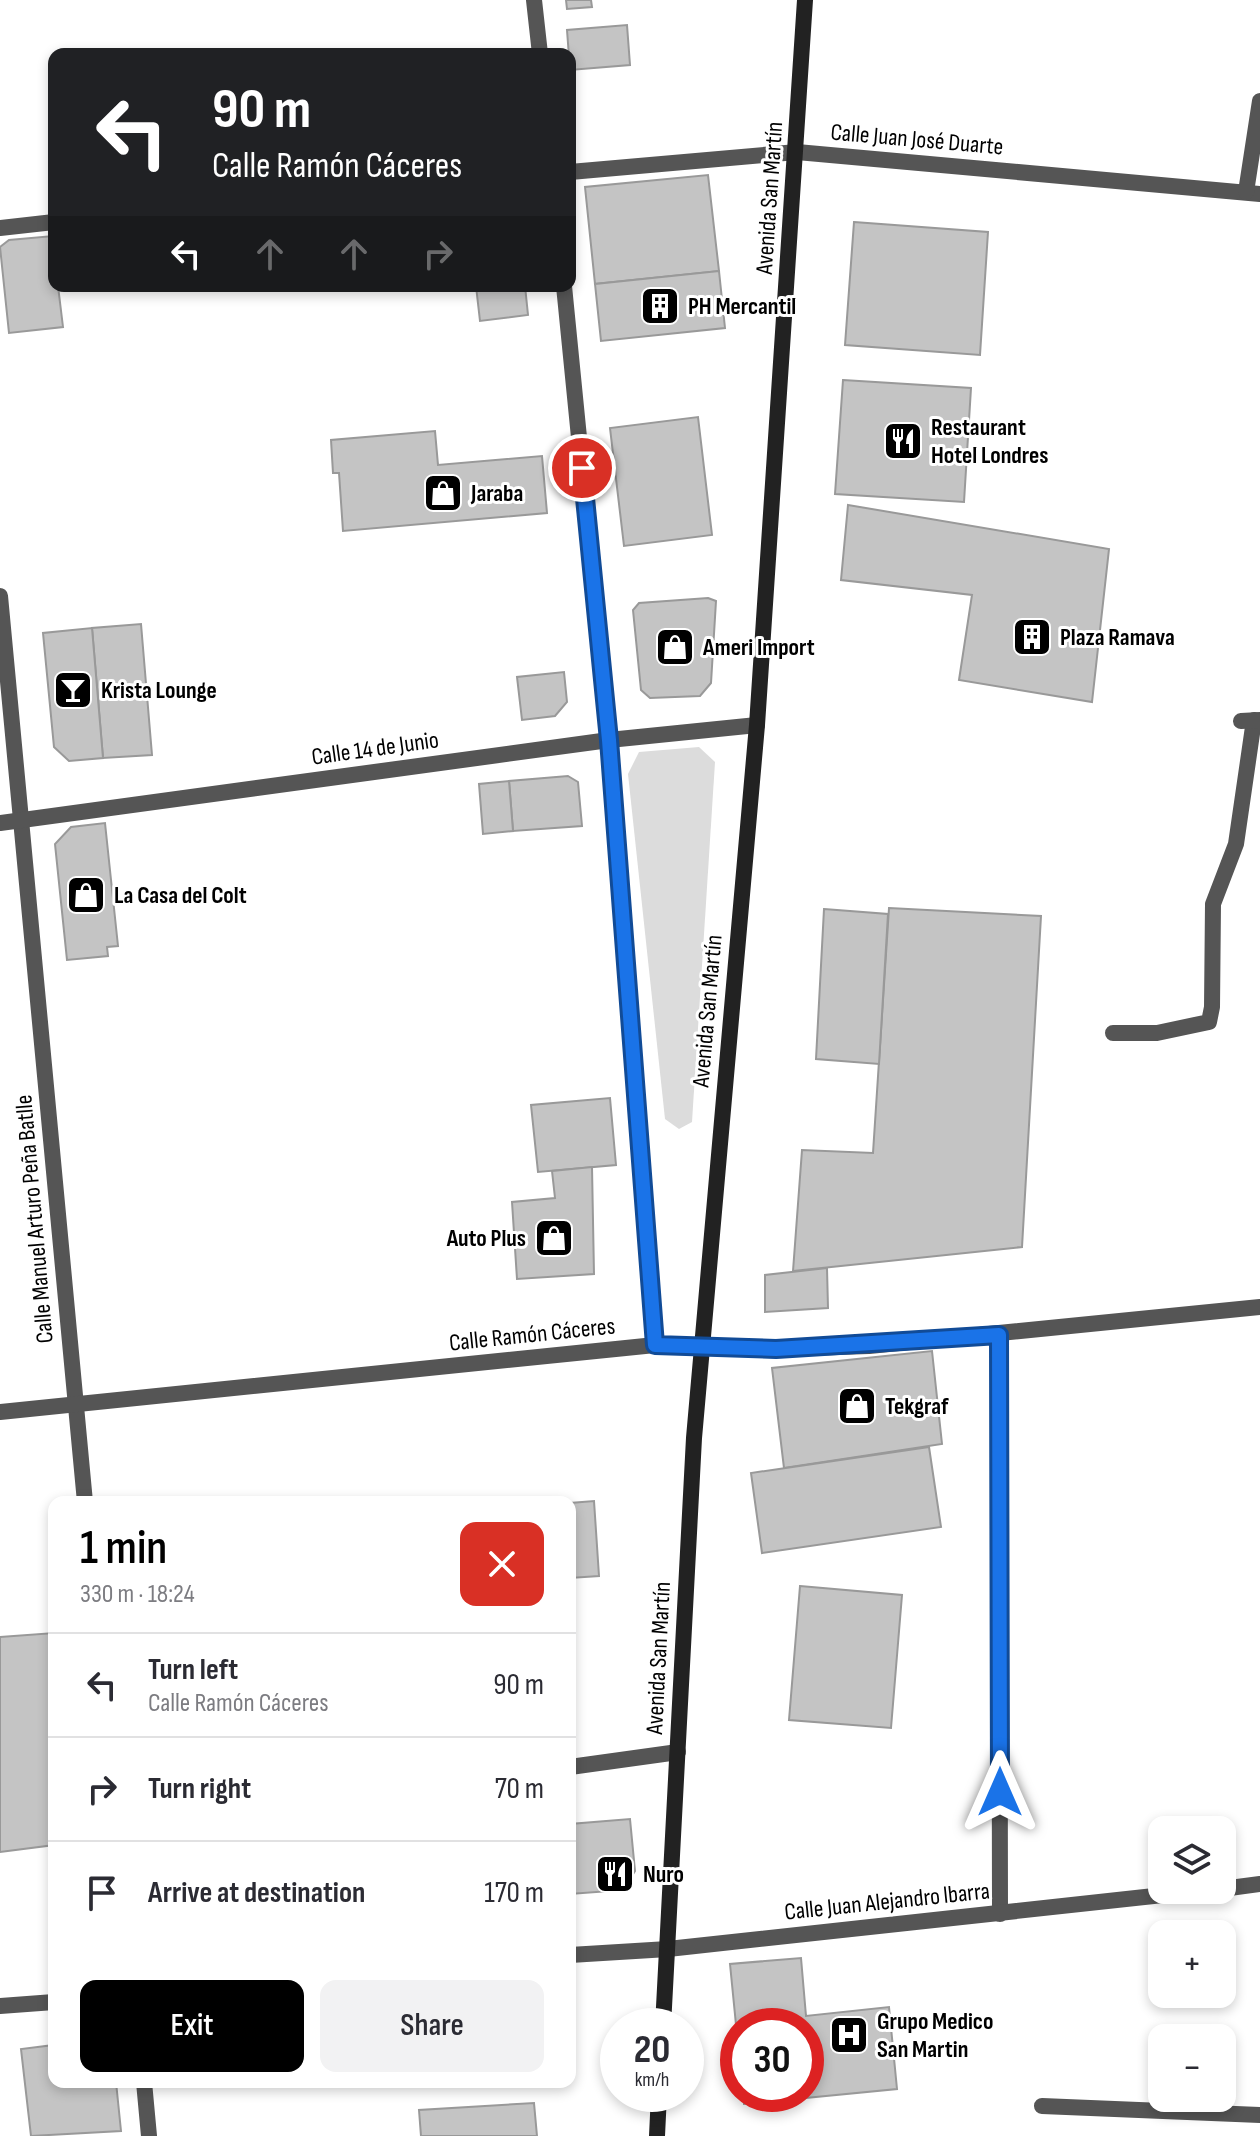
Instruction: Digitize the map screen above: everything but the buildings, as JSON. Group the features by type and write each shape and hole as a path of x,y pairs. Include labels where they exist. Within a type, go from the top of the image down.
{"main road":[{"name":"Avenida San Martín","path":"664,2008 701,1346 757,725 805,0"},
{"path":"657,2136 658,2112"}],"street":[{"path":"534,0 539,48"},
{"path":"1253,193 1260,101"},
{"name":"Calle Juan José Duarte","path":"576,171 797,152 1253,193"},
{"path":"0,228 48,223"},
{"path":"565,292 609,740 655,1345"},
{"name":"Calle Manuel Arturo Peña Batlle","path":"0,596 84,1496"},
{"path":"1113,1033 1157,1033 1209,1022 1212,1007 1213,904 1236,844 1251,721"},
{"name":"Calle 14 de Junio","path":"0,823 609,740 757,725"},
{"name":"Calle Ramón Cáceres","path":"0,1412 655,1345 776,1349 999,1335 1260,1307"},
{"path":"999,1335 1000,1914"},
{"path":"576,1766 678,1752"},
{"path":"1236,1887 1260,1884"},
{"name":"Calle Juan Alejandro lbarra","path":"576,1955 668,1949 1148,1897"},
{"path":"0,2006 48,2002"},
{"path":"145,2088 149,2136"},
{"path":"1042,2106 1260,2115"}],"shaded area":[{"path":"699,747 715,762 692,1122 679,1129 665,1119 628,774 639,752"}],"place":[{"name":"PH Mercantil","path":"660,306"},
{"name":"Restaurant Hotel Londres","path":"903,441"},
{"name":"Jaraba","path":"443,493"},
{"name":"Plaza Ramava","path":"1032,637"},
{"name":"Ameri Import","path":"675,647"},
{"name":"Krista Lounge","path":"73,690"},
{"name":"La Casa del Colt","path":"86,895"},
{"name":"Auto Plus","path":"554,1238"},
{"name":"Tekgraf","path":"857,1406"},
{"name":"Nuro","path":"615,1874"},
{"name":"Grupo Medico San Martin","path":"849,2035"}],"route":[{"path":"582,468 609,740 655,1345 776,1349 869,1346 999,1335 1000,1792"}]}
